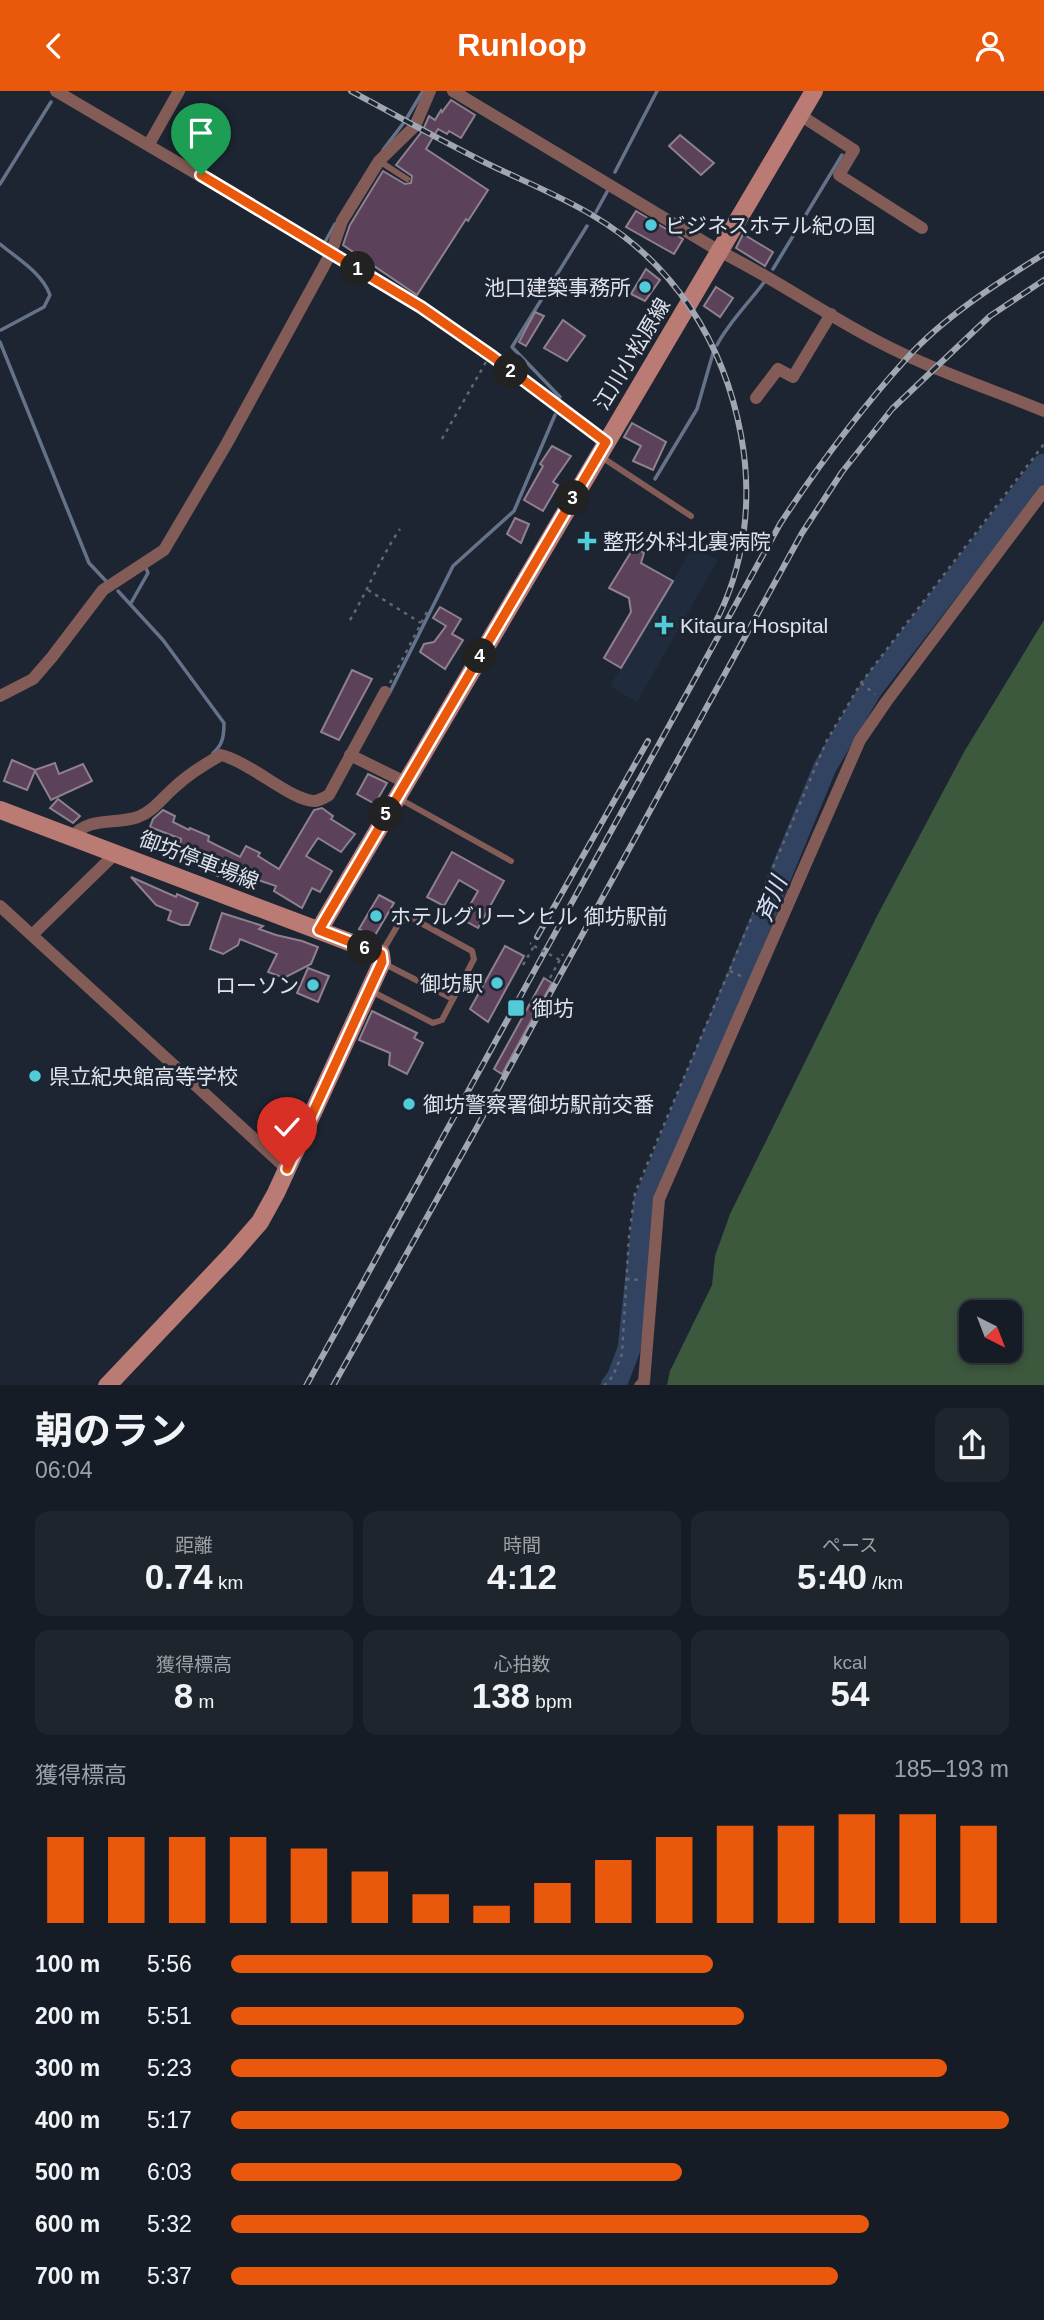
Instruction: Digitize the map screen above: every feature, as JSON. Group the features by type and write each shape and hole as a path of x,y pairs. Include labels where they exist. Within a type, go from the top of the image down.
{"main road":[{"name":"江川小松原線","path":"319,930 814,91"},
{"name":"御坊停車場線","path":"0,810 319,930 382,958"},
{"path":"107,1385 260,1222 287,1169 382,958"}],"street":[{"path":"56,91 149,143 331,253"},
{"path":"149,143 179,91"},
{"path":"0,696 33,679 103,590 164,550 226,445 331,253 342,221 379,161 415,126 430,91"},
{"path":"453,91 468,95 719,251 908,356 1044,411"},
{"path":"800,115 854,150 839,174 922,228"},
{"path":"755,398 778,369 793,377 831,314"},
{"path":"640,1385 644,1382 659,1199 860,740 1044,491"},
{"path":"72,837 79,829 92,823 136,817 153,809 176,786 221,755 236,759 304,799 317,802 329,795 385,692"},
{"path":"350,755 400,790"},
{"path":"32,935 116,853"},
{"path":"0,906 287,1169"}],"lane":[{"path":"379,161 407,179"},
{"path":"602,449 691,516"},
{"path":"400,790 511,861"},
{"path":"369,989 433,1023 442,1020 474,959 472,951 410,917 399,923 382,958 453,999"}],"path":[{"path":"331,253 421,307 490,355 602,449"},
{"path":"442,439 490,355"},
{"path":"350,620 368,590 386,548 400,529"},
{"path":"368,590 421,623"},
{"path":"385,692 429,608"},
{"path":"863,684 880,697"},
{"path":"523,965 532,944 560,960"},
{"path":"550,978 563,954"}],"shaded area":[{"name":"Kitaura Hospital","path":"693,547 718,560 637,702 610,686"}],"green space":[{"path":"1044,620 1044,1385 667,1385 670,1371 712,1285 715,1256 730,1214 877,916 964,752"}],"building":[{"path":"451,100 475,115 461,138 449,131 447,134 438,129 426,149 488,190 417,295 343,245 350,225 383,171 405,184 411,183 412,176 396,165 423,130 429,116 435,120"},
{"path":"680,135 714,163 701,175 669,146"},
{"path":"636,211 683,239 674,254 626,227"},
{"path":"743,234 773,252 765,266 736,248"},
{"name":"池口建築事務所","path":"646,269 660,280 645,301 631,294"},
{"path":"716,287 733,298 720,317 704,306"},
{"path":"535,312 544,316 526,346 519,342"},
{"path":"563,320 585,336 567,361 544,348"},
{"path":"632,423 666,442 653,470 633,461 641,446 624,437"},
{"path":"552,446 571,456 553,482 558,485 543,511 524,500 543,466 540,464"},
{"path":"515,518 529,524 521,543 507,534"},
{"path":"634,547 644,553 641,563 673,581 621,668 604,658 631,612 629,598 609,588"},
{"path":"440,607 461,619 452,634 463,640 445,669 420,652 424,644 434,642 446,626 433,618"},
{"path":"352,670 372,679 339,740 321,732"},
{"path":"12,760 35,770 55,763 59,774 83,764 92,781 51,800 35,771 27,790 4,781"},
{"path":"368,774 387,783 375,804 357,794"},
{"path":"58,799 80,816 73,823 50,808"},
{"path":"322,808 333,816 331,819 355,834 341,852 318,838 306,856 332,871 320,892 312,888 302,908 274,891 276,886 249,877 251,874 223,866 218,876 200,869 208,857 180,846 181,839 150,827 153,819 163,810 175,816 173,822 209,836 208,841 240,857 246,846 260,853 258,856 279,869 314,810"},
{"path":"452,852 504,881 478,928 462,919 478,891 459,880 444,906 427,897"},
{"path":"131,877 176,897 177,894 198,903 189,925 168,920 171,911 156,905"},
{"name":"ホテルグリーンヒル 御坊駅前","path":"379,895 394,903 374,937 359,929"},
{"path":"222,913 263,926 259,929 318,947 311,964 284,978 268,972 277,954 240,939 238,945 223,954 210,949"},
{"name":"御坊駅","path":"505,946 524,956 488,1022 470,1009"},
{"name":"ローソン","path":"308,968 329,976 318,1002 297,993"},
{"path":"544,978 552,983 502,1074 494,1069"},
{"path":"372,1011 417,1033 414,1038 423,1043 407,1074 389,1065 390,1053 359,1040"}],"waterway":[{"path":"383,150 423,91"},
{"path":"615,172 657,91"},
{"path":"0,184 51,102"},
{"path":"773,269 842,155"},
{"path":"596,212 608,190"},
{"path":"325,242 335,224"},
{"path":"560,397 512,347 587,226"},
{"path":"0,244 35,273 50,295 44,307 1,330"},
{"path":"717,345 733,320 765,281"},
{"path":"0,342 89,563 106,581"},
{"path":"655,479 697,409 713,353"},
{"path":"389,694 453,566 514,511 555,415"},
{"name":"斉川","path":"613,1385 629,1349 645,1202 825,767 871,689 1044,465"},
{"path":"131,603 148,573 145,566"},
{"path":"118,591 163,640 224,723 222,739 213,753"}],"railway":[{"path":"351,91 466,153 592,215 621,234 647,257 671,281 691,309 722,369 733,401 745,459 744,533 733,580 714,625"},
{"path":"307,1385 780,524 856,418 907,358 972,301 1044,254"},
{"path":"334,1385 802,533 842,472 892,409 990,316 1044,280"},
{"path":"537,937 648,741"}],"place":[{"name":"ビジネスホテル紀の国","path":"651,225"},
{"name":"池口建築事務所","path":"645,287"},
{"name":"整形外科北裏病院","path":"587,541"},
{"name":"Kitaura Hospital","path":"664,625"},
{"name":"ホテルグリーンヒル 御坊駅前","path":"376,916"},
{"name":"御坊駅","path":"497,983"},
{"name":"ローソン","path":"313,985"},
{"name":"御坊","path":"516,1008"},
{"name":"県立紀央館高等学校","path":"35,1076"},
{"name":"御坊警察署御坊駅前交番","path":"409,1104"}],"route":[{"path":"201,175 421,307 606,442 319,930 381,954 382,962 287,1169"}]}
